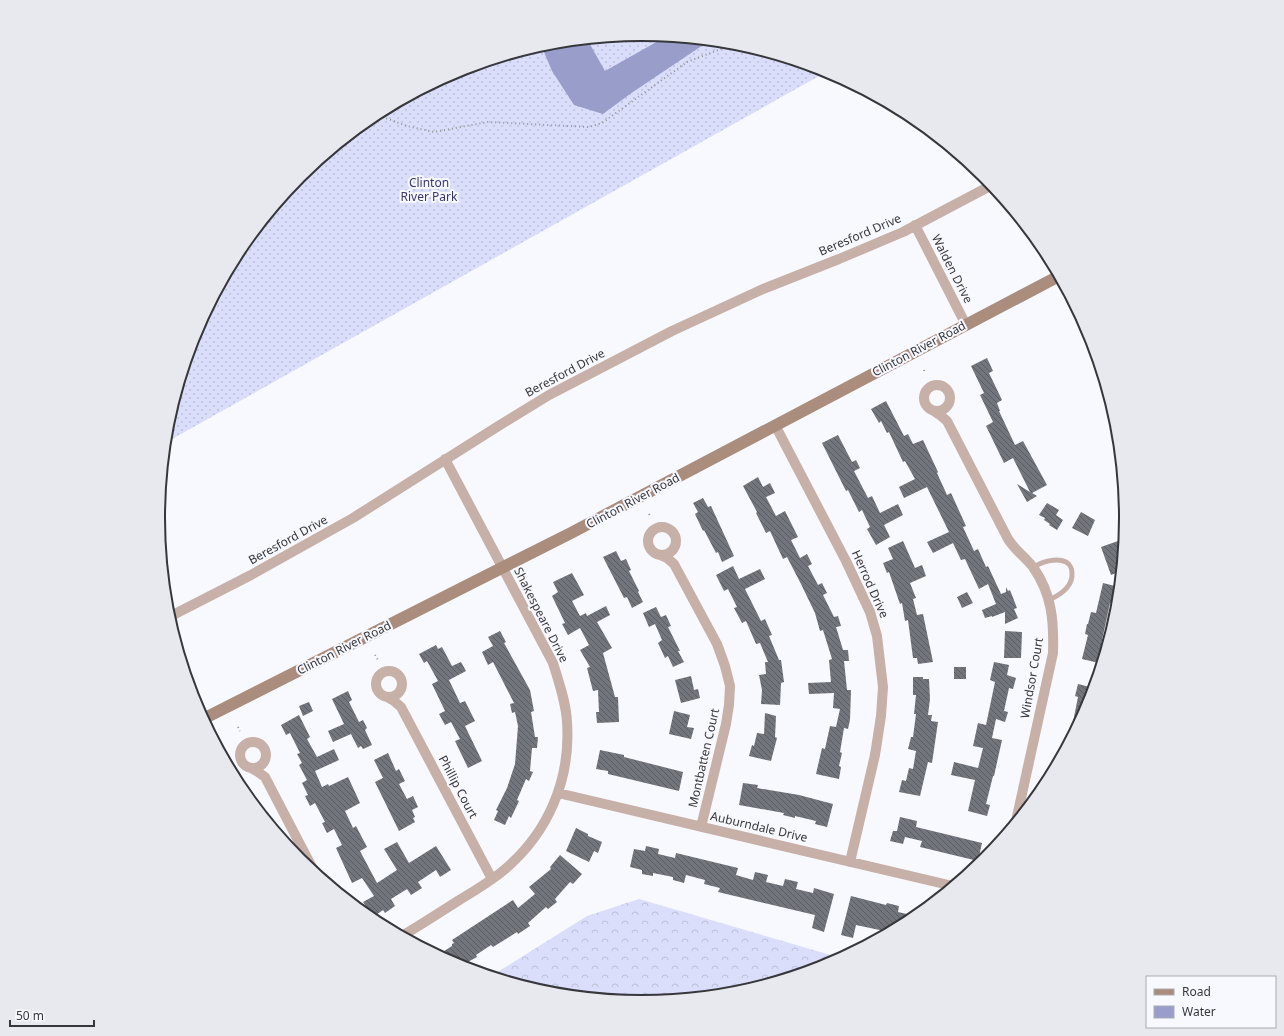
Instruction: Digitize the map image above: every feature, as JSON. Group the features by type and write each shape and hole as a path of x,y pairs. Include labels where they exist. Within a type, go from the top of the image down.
{"street":[{"name":"Beresford Drive","path":"175,614 251,575 353,518 549,395 672,331 763,289 839,259 915,225 986,188"},
{"name":"Walden Drive","path":"915,225 966,325"},
{"name":"Clinton River Road","path":"208,716 571,533 1054,279"},
{"name":"Windsor Court","path":"947,421 949,404 951,400 949,391 943,385 934,384 927,389 924,397 926,406 947,421 1008,539 1013,547 1033,568 1049,600 1054,629 1053,653 1018,810"},
{"path":"934,411 942,410 949,404"},
{"name":"Herrod Drive","path":"776,425 846,561 870,612 877,636 883,687 881,716 875,755 850,862"},
{"name":"Shakespeare Drive","path":"407,933 492,879 515,860 527,847 554,805 562,780 567,750 567,721 563,696 553,664 445,459"},
{"name":"Montbatten Court","path":"674,564 675,538 670,530 658,528 651,534 649,542 652,550 667,558 674,564 717,644 730,686 726,724 701,827"},
{"path":"660,555 669,553 675,546"},
{"path":"385,671 394,671 401,676 403,681 401,706 379,693 376,685 378,676 385,671"},
{"path":"387,698 396,696 402,690"},
{"name":"Phillip Court","path":"401,706 492,879"},
{"path":"265,777 266,751 261,744 253,741 245,744 240,752 240,760 246,767 251,768 265,777 306,856"},
{"path":"251,768 260,767 266,760"},
{"name":"Auburndale Drive","path":"558,793 947,885"}],"lane":[{"path":"1033,568 1039,563 1058,560 1066,562 1072,568 1072,578 1068,586 1061,594 1049,600"}],"path":[{"path":"384,117 407,126 434,132 488,122 589,127 602,123 687,62 723,48"},
{"path":"376,655 378,660"},
{"path":"238,727 240,731"}],"green space":[{"name":"Clinton River Park","path":"611,42 673,42 704,45 765,57 820,75 172,439 181,395 201,335 229,279 245,253 283,203 327,159 377,121 404,105 459,77 489,66 549,50"},
{"path":"639,899 833,956 795,970 765,979 735,986 673,994 611,994 580,991 549,986 497,972 587,916"}],"water":[{"path":"657,41 703,45 603,114 574,105 552,71 544,51 590,44 605,71"}],"building":[{"path":"987,358 993,371 989,373 1002,400 997,403 999,411 1015,445 1023,441 1047,485 1032,493 1037,496 1027,502 1017,484 1030,492 1013,458 1004,463 986,426 993,422 980,395 984,393 971,366"},
{"path":"886,401 904,436 908,434 913,444 923,440 947,495 951,493 966,526 963,527 974,551 978,549 1001,594 1006,592 1006,587 1008,591 1010,590 1017,608 1014,609 1018,618 1005,624 1005,612 985,618 982,610 996,604 988,584 979,589 965,559 961,560 953,543 933,553 927,542 949,532 927,487 904,498 899,487 915,479 905,461 903,462 889,432 887,433 881,421 879,423 871,409"},
{"path":"838,435 852,462 856,460 860,468 854,471 868,498 872,496 880,513 898,504 903,515 884,525 890,537 876,545 867,529 870,527 862,510 859,512 848,490 846,491 822,443"},
{"path":"758,477 763,487 770,483 775,493 766,497 776,516 785,511 798,537 791,540 800,558 807,554 812,564 808,566 818,585 822,583 827,593 823,595 834,617 838,616 841,626 836,627 843,650 848,650 849,661 844,661 847,690 851,690 850,720 848,729 844,728 840,752 842,753 839,766 841,767 839,779 816,774 822,748 825,749 830,726 836,727 840,709 833,708 834,693 809,694 808,683 831,682 829,660 832,659 823,630 820,631 815,613 801,584 787,557 783,559 770,531 766,533 743,486"},
{"path":"703,498 708,507 711,506 734,556 722,562 718,552 716,553 695,514 698,512 693,503"},
{"path":"1047,503 1059,510 1056,515 1063,520 1057,530 1044,520 1045,518 1039,515"},
{"path":"1081,512 1095,520 1088,536 1072,528"},
{"path":"903,541 915,568 922,565 926,576 910,583 916,598 913,599 917,615 923,614 933,662 918,664 917,658 913,658 908,620 905,621 902,603 900,604 889,572 887,573 883,563 893,559 888,548"},
{"path":"1118,541 1116,573 1111,575 1101,547"},
{"path":"616,551 621,561 626,559 631,570 629,571 643,602 632,608 627,597 624,598 603,557"},
{"path":"733,566 739,579 760,569 765,579 745,589 761,621 765,619 772,635 769,636 779,660 781,660 784,682 781,683 780,705 761,704 762,690 759,675 766,674 765,662 768,662 760,643 756,644 746,621 742,623 734,608 737,607 728,589 724,591 716,575"},
{"path":"572,573 584,595 572,601 580,616 586,613 587,616 606,606 610,615 597,622 612,648 603,653 615,697 618,697 619,722 597,723 596,712 599,712 598,690 593,691 587,668 590,667 580,650 589,645 580,628 568,635 562,624 565,623 552,596 558,592 553,582"},
{"path":"1103,583 1114,586 1097,662 1082,659 1088,635 1085,634 1087,624 1091,612 1096,613"},
{"path":"967,592 973,603 962,608 957,597"},
{"path":"656,607 661,617 666,615 671,626 668,627 684,662 673,667 668,656 665,658 658,643 662,640 655,624 649,627 643,613"},
{"path":"500,631 506,642 504,643 530,690 534,711 531,712 535,737 538,737 537,748 532,748 530,771 533,772 529,781 526,779 517,800 519,801 511,818 509,816 505,825 494,820 498,811 496,810 507,788 515,764 518,726 515,712 512,713 510,704 514,703 493,662 488,665 482,652 493,646 488,637"},
{"path":"1005,631 1022,632 1021,658 1004,658"},
{"path":"436,645 438,649 442,647 452,666 461,662 466,671 449,680 460,703 465,701 475,721 465,726 482,761 468,768 455,741 460,739 451,722 445,725 439,714 445,711 432,684 438,681 427,661 424,663 419,654"},
{"path":"994,662 1009,665 1007,675 1016,678 1013,689 1009,688 1004,711 1008,712 1005,722 996,719 992,738 1002,740 986,804 990,805 987,816 968,811 975,780 951,775 954,762 978,768 983,748 973,746 978,723 986,725 995,682 990,680"},
{"path":"954,667 966,667 966,679 954,679"},
{"path":"691,676 694,690 698,689 700,698 681,703 675,680"},
{"path":"913,677 923,677 923,679 929,679 930,699 928,715 932,715 931,721 938,722 932,763 928,762 920,796 899,792 902,780 906,781 909,768 913,769 916,751 908,749 911,737 913,737 916,714 914,714 916,695 913,695"},
{"path":"1078,684 1088,687 1073,723 1078,697 1075,696"},
{"path":"348,691 352,700 349,702 359,722 363,720 367,728 365,730 372,745 363,749 361,746 358,748 351,734 333,742 328,731 344,724 332,699"},
{"path":"309,702 313,711 303,716 299,706"},
{"path":"674,711 690,715 687,727 694,728 691,739 669,734"},
{"path":"765,713 776,716 775,737 777,738 771,761 749,756 752,745 754,746 757,733 764,734"},
{"path":"299,715 310,737 307,739 317,757 334,749 339,760 315,771 322,787 328,784 329,786 348,777 360,803 345,811 353,828 356,826 367,847 360,851 377,883 397,870 384,849 397,842 409,863 436,846 451,870 440,877 436,870 418,882 422,888 411,895 407,889 391,899 395,906 385,913 383,910 376,915 366,907 363,902 374,896 362,878 352,883 336,848 342,845 334,829 327,833 322,823 325,822 315,803 310,806 305,796 308,795 302,783 307,780 299,765 302,763 297,754 300,753 290,733 286,735 281,725"},
{"path":"600,750 624,755 624,757 683,772 679,791 608,774 608,771 596,769"},
{"path":"388,753 396,771 399,769 405,781 399,784 407,799 413,796 418,807 412,810 415,817 413,818 415,822 399,831 375,782 383,778 374,760"},
{"path":"743,783 758,785 757,788 799,795 833,804 827,827 815,824 816,821 783,815 784,813 739,805"},
{"path":"900,817 917,821 916,827 982,843 979,855 974,860 920,847 922,841 905,837 903,844 890,841 893,831 897,831"},
{"path":"576,828 588,834 588,836 602,842 598,853 594,851 589,862 566,851"},
{"path":"646,846 659,849 658,854 675,858 676,853 738,868 736,875 753,880 755,872 768,875 766,882 783,886 785,879 798,882 796,889 813,893 814,888 834,894 824,932 812,928 815,915 718,892 720,888 704,884 705,880 686,875 684,883 673,880 673,877 653,873 653,876 642,874 642,870 630,867 634,849 645,851"},
{"path":"560,855 582,874 573,884 570,882 555,899 557,902 548,909 546,907 528,923 530,926 493,947 491,945 476,955 477,957 468,962 443,952 452,946 454,943 452,940 513,900 518,908 535,894 529,887 551,869 550,867"},
{"path":"851,896 886,905 887,903 899,906 898,912 908,914 881,930 856,925 853,938 841,935"}]}
